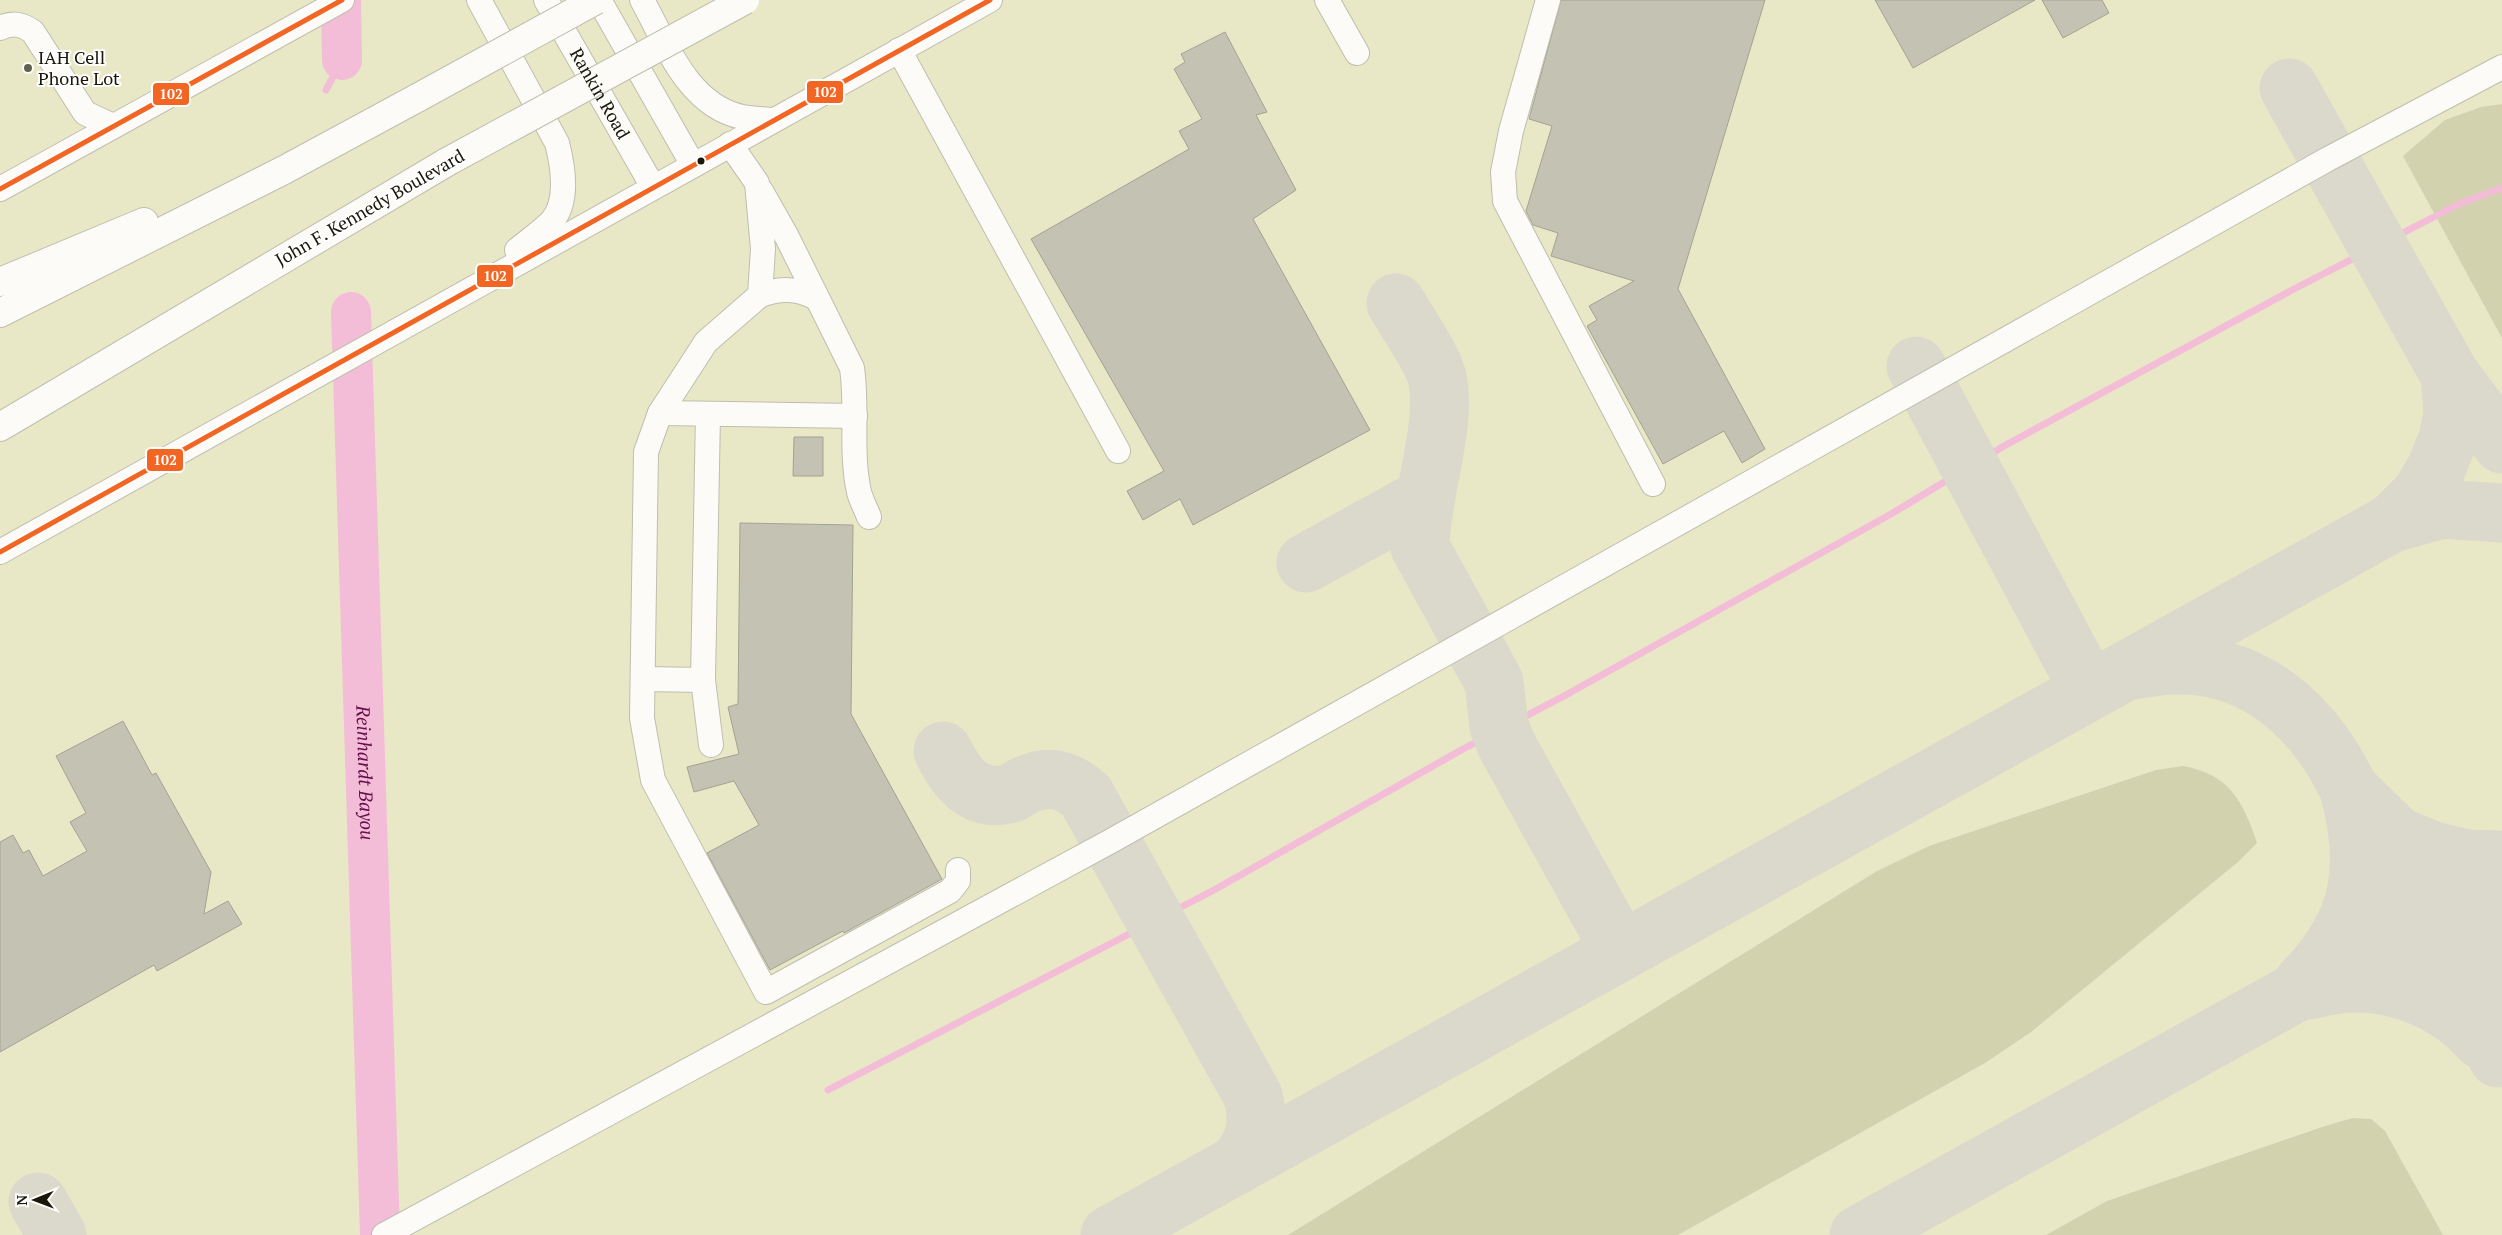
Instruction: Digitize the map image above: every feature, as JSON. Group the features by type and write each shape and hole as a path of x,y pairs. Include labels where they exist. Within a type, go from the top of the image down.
{"highway":[{"path":"0,313 284,170 598,0"},
{"name":"John F. Kennedy Boulevard","path":"0,427 447,162 746,0"},
{"path":"0,282 142,223 284,170"}],"street":[{"path":"0,189 342,0"},
{"path":"467,290 552,221 562,196 564,168 557,143 480,0"},
{"name":"Rankin Road","path":"546,0 653,187"},
{"path":"598,0 693,165"},
{"path":"642,0 683,74 697,93 716,106 741,116 773,120"},
{"path":"0,552 990,0"},
{"path":"1327,0 1357,53"},
{"path":"1548,0 1511,130 1503,172 1505,200 1652,484"},
{"path":"0,28 12,23 26,26 33,32 85,113 113,126"},
{"path":"899,50 1118,451"},
{"path":"384,1235 1111,842 2328,159 2502,67"},
{"path":"730,144 757,183 787,237 852,368 856,472 860,494 869,517"},
{"path":"757,183 763,249 760,295"},
{"path":"816,298 804,292 789,289 775,290 760,295 706,342 660,413 646,452 642,718 653,780 766,992 950,891 958,881 958,870"},
{"path":"660,413 855,416"},
{"path":"708,414 703,680 711,746"},
{"path":"643,679 703,680"}],"shaded area":[{"path":"0,0 2502,0 2502,1235 0,1235"},
{"path":"2502,104 2502,338 2403,156 2445,120 2481,107"},
{"path":"2183,766 2212,776 2223,783 2240,802 2257,843 2238,862 2031,1032 1985,1063 1678,1235 1288,1235 1877,871 1929,846 2156,770"},
{"path":"2353,1118 2371,1119 2385,1131 2443,1235 2046,1235 2107,1201"}],"building":[{"path":"1561,0 1765,0 1678,289 1765,449 1742,463 1724,431 1663,464 1587,326 1597,320 1589,306 1634,281 1551,256 1558,233 1533,225 1526,211 1552,126 1529,119"},
{"path":"1875,0 2035,0 1913,68"},
{"path":"2042,0 2102,0 2109,13 2063,38"},
{"path":"1225,32 1267,112 1256,115 1296,190 1253,219 1370,430 1193,525 1180,499 1143,520 1127,491 1164,471 1031,239 1189,149 1179,131 1202,119 1174,69 1185,62 1181,54"},
{"path":"794,437 823,437 823,476 793,476"},
{"path":"740,523 853,525 851,714 942,879 844,933 843,931 770,970 707,853 759,825 734,781 694,792 687,767 739,754 728,707 738,704"},
{"path":"123,721 152,775 156,773 211,872 204,914 228,901 242,924 157,971 154,965 0,1052 0,842 13,835 23,853 29,850 43,876 87,851 70,822 86,813 56,756"}],"waterway":[{"name":"Reinhardt Bayou","path":"341,0 342,60"},
{"path":"326,90 342,60"},
{"path":"828,1090 1214,890 1463,749 1564,696 1891,514 2004,446 2294,289 2459,204 2502,188"},
{"name":"Reinhardt Bayou","path":"351,312 380,1235"}],"taxiway":[{"path":"2289,88 2450,375 2453,414 2448,439 2436,469 2421,494 2392,523"},
{"path":"1396,303 1430,361 1437,377 1439,396 1439,416 1424,505 1420,547 1494,682 1499,726 1506,744 1608,928 1609,946 1601,962"},
{"path":"1916,366 2077,667 2084,674 2091,677 2110,680"},
{"path":"2450,375 2502,444"},
{"path":"1306,563 1424,498"},
{"path":"1110,1235 2392,523 2442,509 2502,513"},
{"path":"2133,670 2175,665 2201,666 2225,671 2248,680 2268,691 2288,706 2305,723 2335,763 2498,1058"},
{"path":"943,751 960,779 976,791 997,796 1009,794 1034,782 1050,779 1072,786 1086,796 1253,1096 1256,1116 1255,1133 1248,1149 1237,1165"},
{"path":"2304,982 2323,960 2338,938 2349,916 2356,893 2359,869 2359,844 2349,789 2397,836 2433,851 2467,859 2502,860"},
{"path":"1859,1235 2502,878"},
{"path":"2491,1034 2485,1004 2484,973 2490,943 2502,914"},
{"path":"2310,990 2333,985 2357,983 2403,990 2425,998 2445,1009 2465,1023 2482,1040"},
{"path":"38,1202 57,1235"}],"transit line":[{"name":"102","path":"0,189 342,0"},
{"name":"102","path":"0,552 990,0"}],"place":[{"name":"IAH Cell Phone Lot","path":"28,68"}]}
